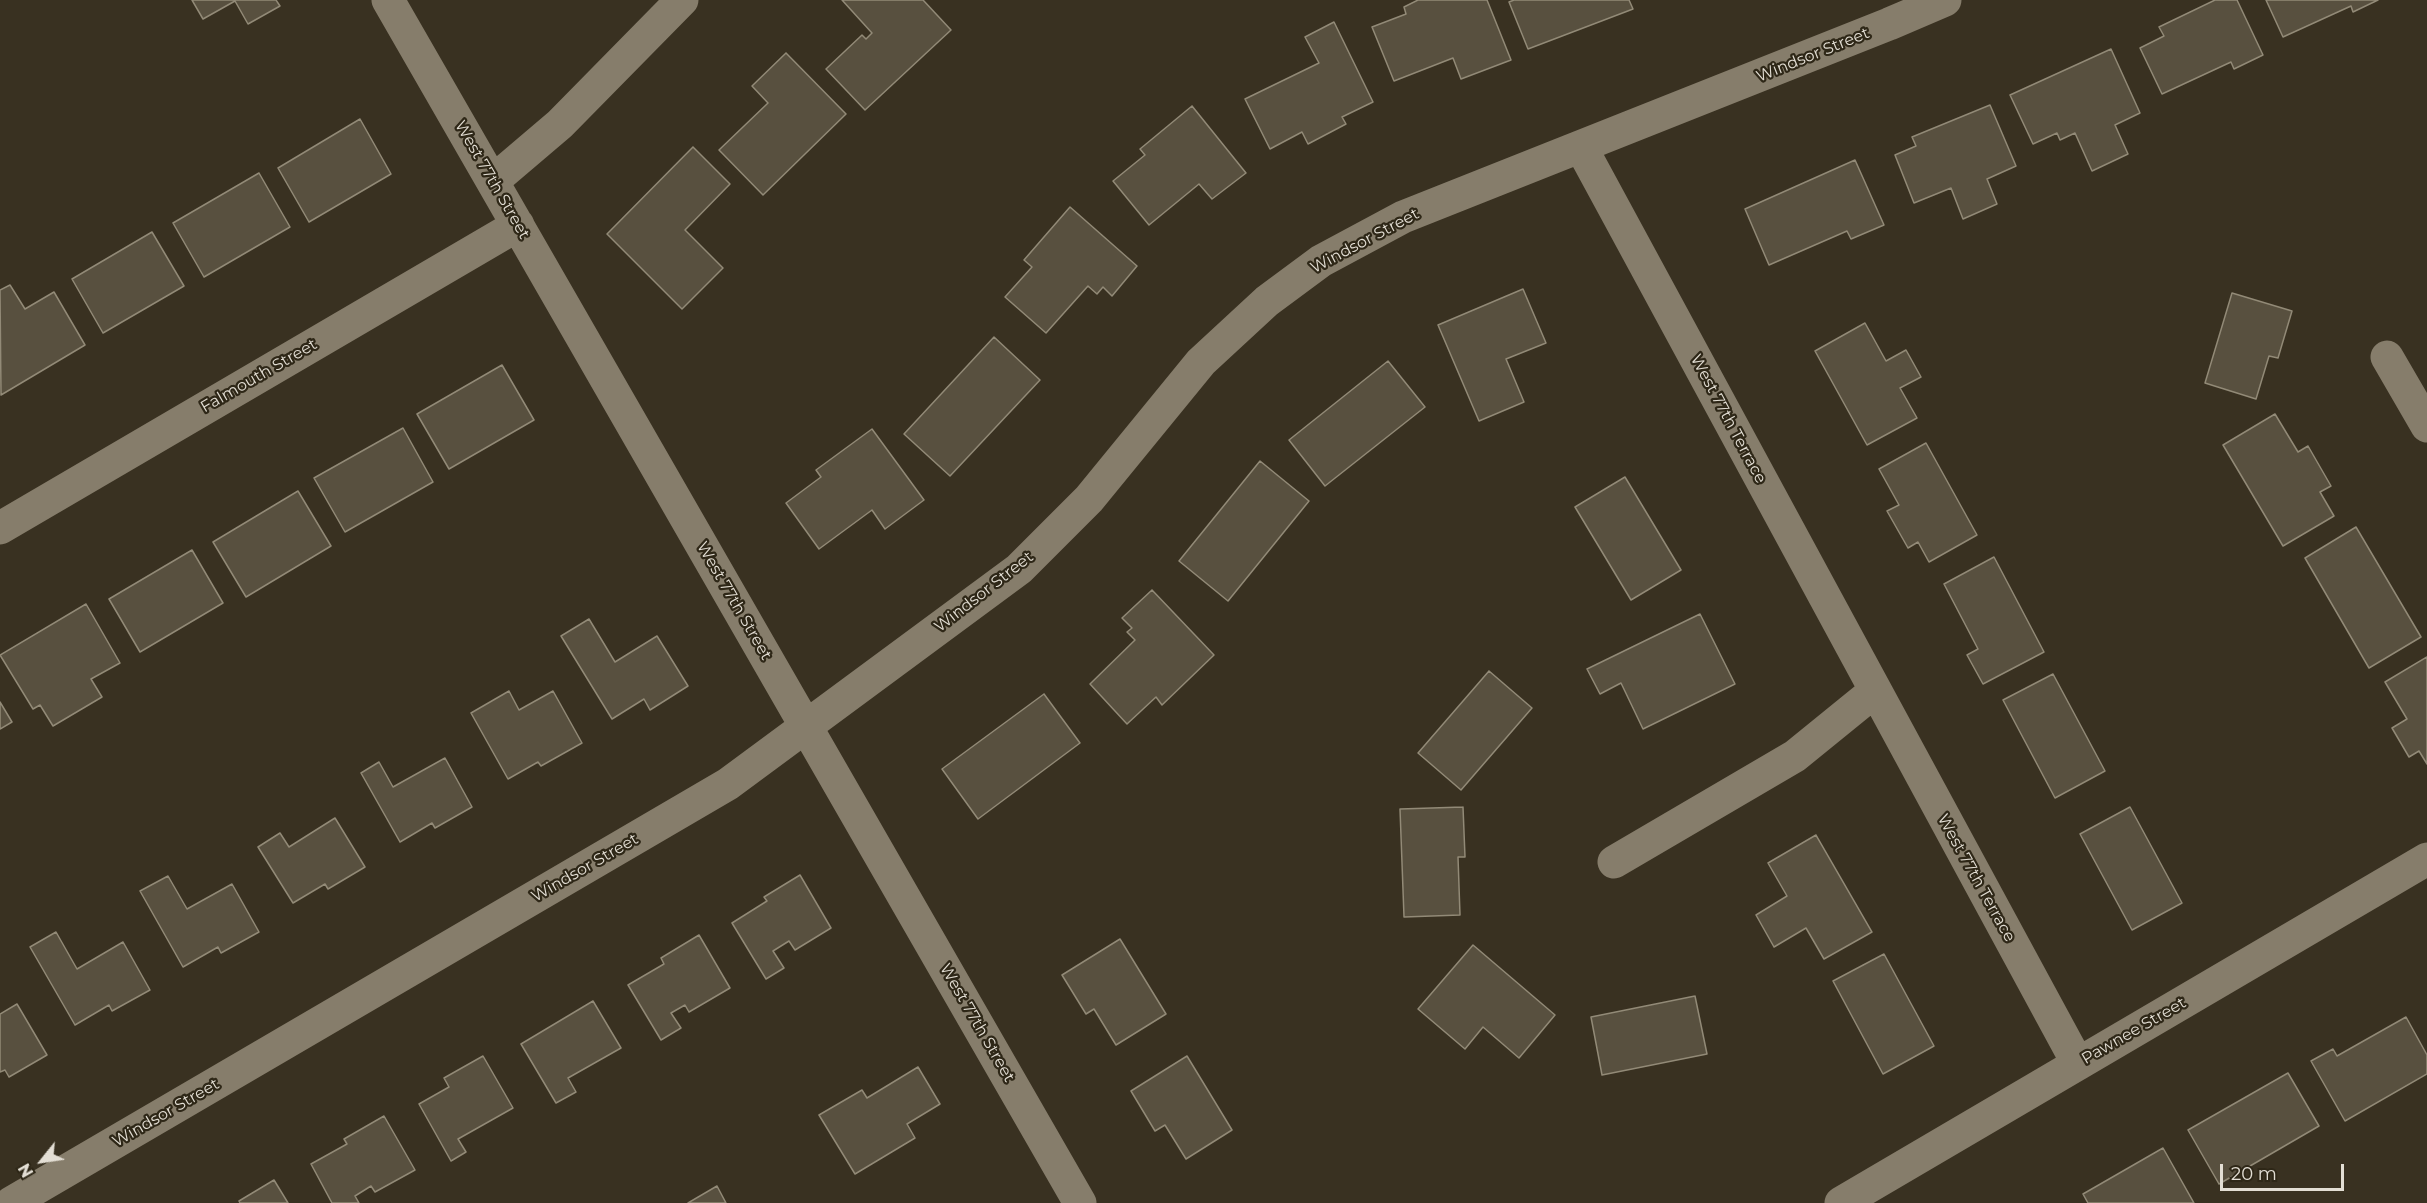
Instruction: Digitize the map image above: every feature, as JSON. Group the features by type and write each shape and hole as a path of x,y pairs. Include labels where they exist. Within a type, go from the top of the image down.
{"street":[{"name":"West 77th Street","path":"388,0 1080,1203"},
{"path":"493,182 560,124 682,0"},
{"name":"Windsor Street","path":"11,1203 728,784 1019,569 1089,499 1201,362 1267,301 1321,261 1402,217 1945,0"},
{"name":"West 77th Terrace","path":"1581,147 2078,1064"},
{"name":"Falmouth Street","path":"0,528 518,225"},
{"path":"2387,357 2427,426"},
{"path":"1614,862 1795,756 1875,691"},
{"name":"Pawnee Street","path":"1841,1203 2427,859"}],"building":[{"path":"192,0 276,0 280,6 248,24 235,1 203,19"},
{"path":"842,0 923,0 951,30 865,110 826,69 862,35 866,39 872,33"},
{"path":"1418,0 1487,0 1511,60 1461,79 1453,58 1394,81 1372,27 1406,14 1404,7"},
{"path":"1514,0 1629,0 1633,9 1528,49 1509,2"},
{"path":"2215,0 2237,0 2263,55 2234,69 2231,62 2162,94 2140,48 2164,36 2159,27"},
{"path":"2266,0 2378,0 2353,12 2351,6 2283,37"},
{"path":"1334,22 1373,102 1342,117 1346,124 1308,144 1302,132 1270,149 1245,99 1319,63 1305,37"},
{"path":"2111,49 2140,113 2115,125 2128,154 2092,171 2075,133 2060,140 2057,133 2033,144 2010,95"},
{"path":"786,53 846,114 763,195 719,150 768,103 752,86"},
{"path":"1990,105 2016,166 1987,179 1997,204 1963,219 1951,188 1914,203 1895,155 1916,146 1912,137"},
{"path":"1192,106 1246,173 1212,199 1199,184 1149,225 1113,181 1145,155 1140,149"},
{"path":"360,119 391,174 309,222 278,168"},
{"path":"693,147 730,184 685,230 723,268 682,309 607,234"},
{"path":"1855,160 1884,225 1851,239 1847,231 1769,265 1745,209"},
{"path":"259,173 290,227 204,277 173,223"},
{"path":"1070,207 1137,266 1112,296 1103,287 1097,294 1088,286 1046,333 1005,297 1032,267 1024,260"},
{"path":"152,232 184,286 103,333 72,279"},
{"path":"10,285 25,309 54,292 85,345 1,395 0,290"},
{"path":"1523,289 1546,343 1506,359 1524,402 1479,421 1438,325"},
{"path":"2232,293 2292,311 2278,358 2269,356 2256,399 2205,383"},
{"path":"1865,323 1886,361 1906,350 1921,377 1900,388 1917,418 1867,445 1815,351"},
{"path":"994,337 1040,380 950,476 904,434"},
{"path":"1388,361 1425,407 1325,486 1289,440"},
{"path":"502,365 534,420 449,469 417,414"},
{"path":"2275,414 2298,452 2308,446 2331,486 2320,492 2334,516 2283,546 2223,445"},
{"path":"403,428 433,482 345,532 314,478"},
{"path":"872,429 924,500 885,529 872,510 819,549 786,503 821,477 816,470"},
{"path":"1926,443 1977,535 1929,562 1918,542 1908,548 1887,511 1899,505 1879,469"},
{"path":"1260,461 1309,501 1228,601 1179,561"},
{"path":"1625,477 1681,570 1631,600 1575,507"},
{"path":"298,491 331,546 246,597 213,542"},
{"path":"2356,527 2421,637 2369,668 2305,558"},
{"path":"192,550 223,603 140,652 109,599"},
{"path":"1994,557 2044,652 1983,684 1967,655 1978,649 1944,584"},
{"path":"1152,590 1214,655 1162,705 1156,697 1127,724 1090,684 1135,640 1127,632 1132,628 1122,618"},
{"path":"86,604 120,663 91,679 102,697 53,726 40,705 33,709 0,655"},
{"path":"1700,614 1735,684 1643,729 1621,683 1600,694 1587,669"},
{"path":"589,619 615,662 657,636 688,686 650,710 644,699 612,719 561,636"},
{"path":"2427,657 2427,764 2419,751 2409,757 2392,728 2407,719 2385,682"},
{"path":"1489,671 1532,708 1461,790 1418,753"},
{"path":"2053,674 2105,771 2055,798 2003,700"},
{"path":"509,691 519,710 553,691 582,743 541,766 538,762 508,779 471,713"},
{"path":"1044,694 1080,743 978,819 942,769"},
{"path":"0,702 12,722 0,729"},
{"path":"445,758 472,807 435,828 432,823 400,842 361,773 379,762 393,787"},
{"path":"1463,807 1465,857 1458,857 1460,915 1404,917 1400,809"},
{"path":"2130,807 2182,903 2132,930 2080,834"},
{"path":"335,818 365,867 328,889 325,884 293,903 258,847 280,833 289,847"},
{"path":"1816,835 1872,932 1824,959 1806,928 1774,947 1756,915 1787,896 1768,863"},
{"path":"800,875 831,928 795,950 789,941 773,951 784,968 766,979 732,923 767,901 764,897"},
{"path":"168,876 187,909 232,884 259,932 221,953 218,947 183,967 140,891"},
{"path":"56,932 77,969 123,942 150,990 112,1011 109,1005 75,1025 30,947"},
{"path":"699,935 730,988 689,1012 685,1005 671,1013 681,1028 661,1040 628,985 664,964 661,958"},
{"path":"1120,939 1166,1014 1116,1045 1094,1009 1086,1014 1062,975"},
{"path":"1473,945 1555,1015 1519,1058 1483,1027 1465,1049 1418,1009"},
{"path":"1884,954 1934,1046 1883,1074 1833,981"},
{"path":"1695,996 1707,1054 1602,1075 1591,1017"},
{"path":"593,1001 621,1048 568,1078 576,1092 556,1103 521,1044"},
{"path":"17,1004 47,1055 9,1077 5,1070 0,1072 0,1014"},
{"path":"2406,1017 2427,1055 2427,1074 2345,1121 2311,1061 2333,1049 2337,1056"},
{"path":"483,1056 513,1108 458,1139 466,1152 451,1161 419,1104 449,1087 444,1078"},
{"path":"1187,1056 1232,1130 1186,1159 1165,1125 1155,1131 1131,1091"},
{"path":"918,1067 940,1104 907,1124 915,1138 855,1174 819,1115 862,1090 867,1098"},
{"path":"2288,1073 2319,1126 2219,1184 2188,1130"},
{"path":"384,1116 415,1170 375,1192 371,1186 355,1196 359,1203 332,1203 311,1164 347,1144 344,1139"},
{"path":"2163,1148 2194,1203 2088,1203 2083,1194"},
{"path":"274,1180 288,1203 240,1203 239,1201"},
{"path":"717,1186 726,1203 688,1203"}]}
